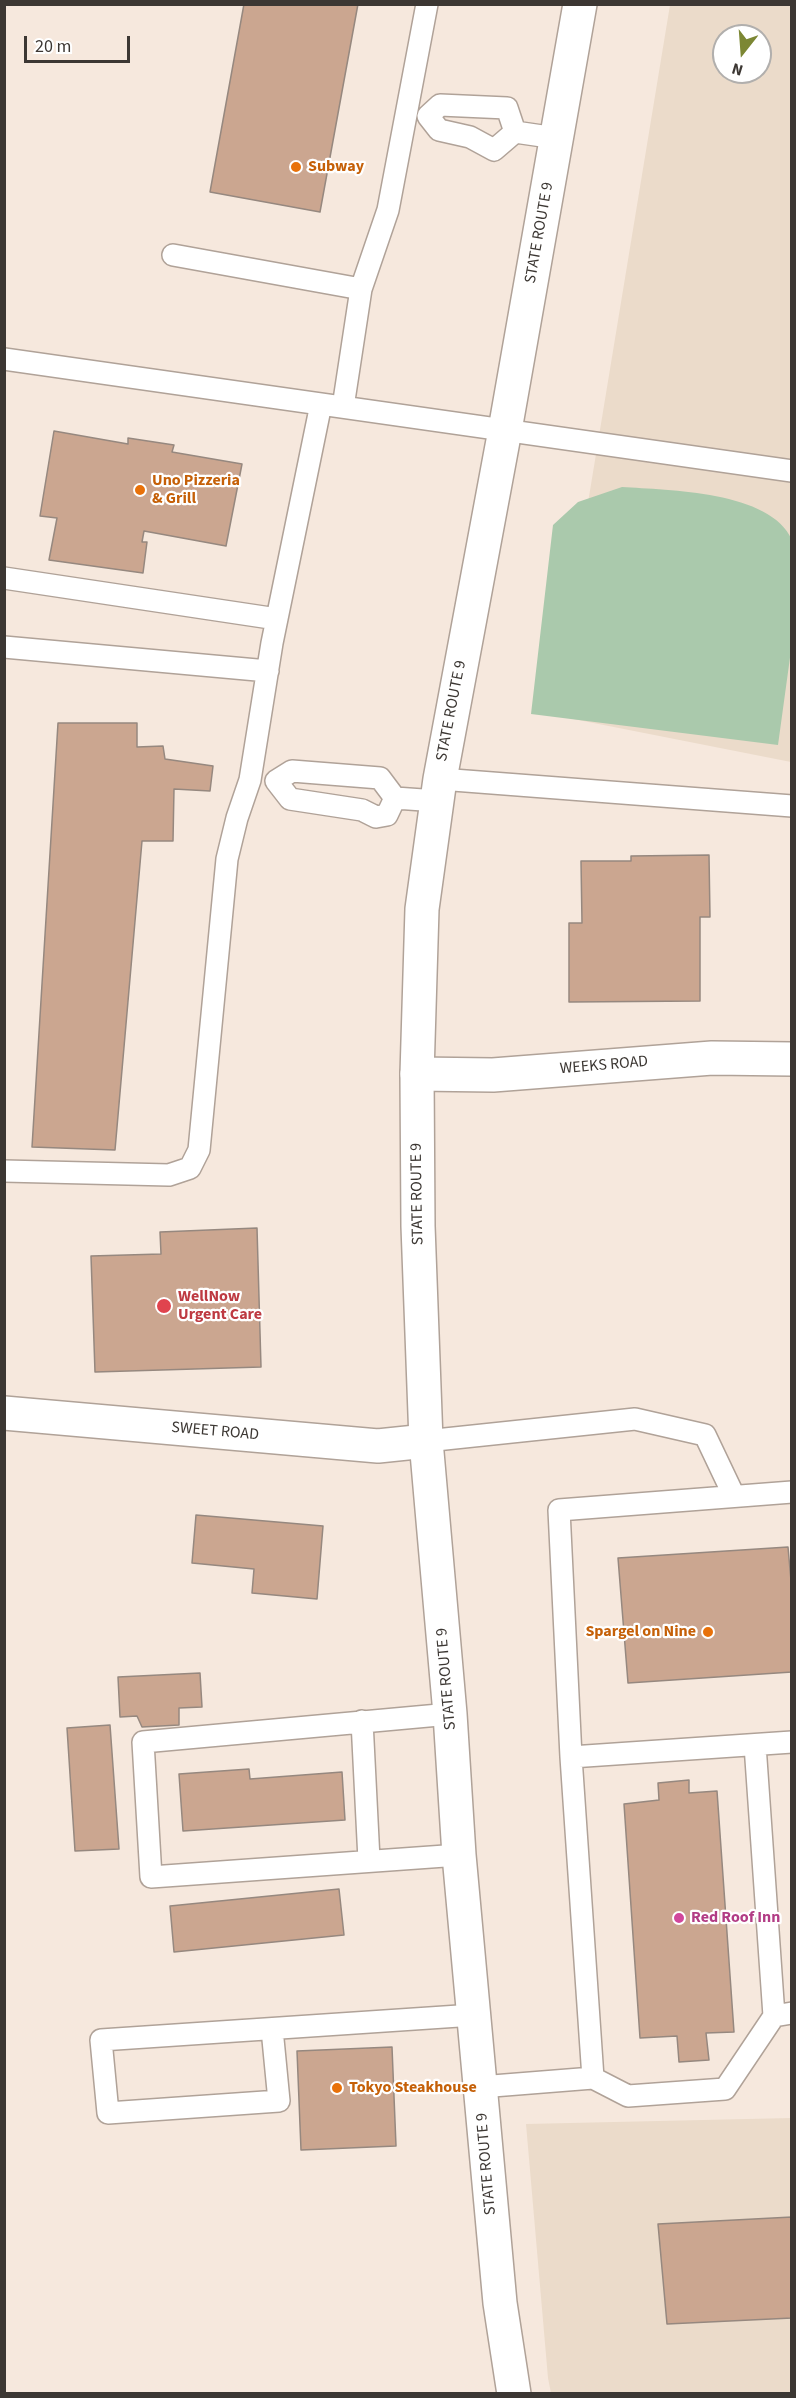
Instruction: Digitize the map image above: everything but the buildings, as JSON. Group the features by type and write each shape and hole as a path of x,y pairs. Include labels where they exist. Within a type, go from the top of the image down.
{"main road":[{"name":"STATE ROUTE 9","path":"514,2394 500,2303 480,2087 426,1441 418,1226 417,1074 422,909 438,790 505,430 580,4"},
{"name":"WEEKS ROAD","path":"417,1074 493,1075 712,1058 792,1059"},
{"name":"SWEET ROAD","path":"4,1413 378,1446 426,1441"}],"lane":[{"path":"343,407 361,289 388,210 427,4"},
{"path":"429,117 440,105 507,108 515,132"},
{"path":"407,112 429,117 439,129 470,137 494,150 515,132 556,138"},
{"path":"173,255 361,289"},
{"path":"5,360 792,471"},
{"path":"4,1171 169,1175 190,1168 199,1150 227,859 237,818 250,780 277,619 321,404"},
{"path":"4,578 277,619"},
{"path":"4,646 268,671"},
{"path":"250,780 276,781 292,771 380,778 395,798"},
{"path":"276,781 290,799 362,810 376,817 387,816 395,798"},
{"path":"395,798 438,790 789,799"},
{"path":"426,1441 635,1419 705,1435 734,1496"},
{"path":"593,2078 571,1757 559,1510 792,1492"},
{"path":"450,1714 143,1742 151,1877 459,1855"},
{"path":"362,1721 369,1860"},
{"path":"571,1757 792,1742"},
{"path":"480,2087 593,2078 628,2096 725,2089 783,2014 755,1745"},
{"path":"272,2028 279,2101 108,2113 102,2040 272,2028 474,2015"}],"shaded area":[{"path":"670,5 791,5 791,762 553,715"},
{"path":"791,2118 791,2393 551,2393 526,2124"}],"green space":[{"path":"622,487 690,492 741,502 763,511 781,524 792,540 792,643 778,745 531,714 553,525 578,502"}],"place":[{"name":"Subway","path":"296,167"},
{"name":"Uno Pizzeria & Grill","path":"140,490"},
{"name":"WellNow Urgent Care","path":"164,1306"},
{"name":"Spargel on Nine","path":"708,1632"},
{"name":"Red Roof Inn","path":"679,1918"},
{"name":"Tokyo Steakhouse","path":"337,2088"}]}
